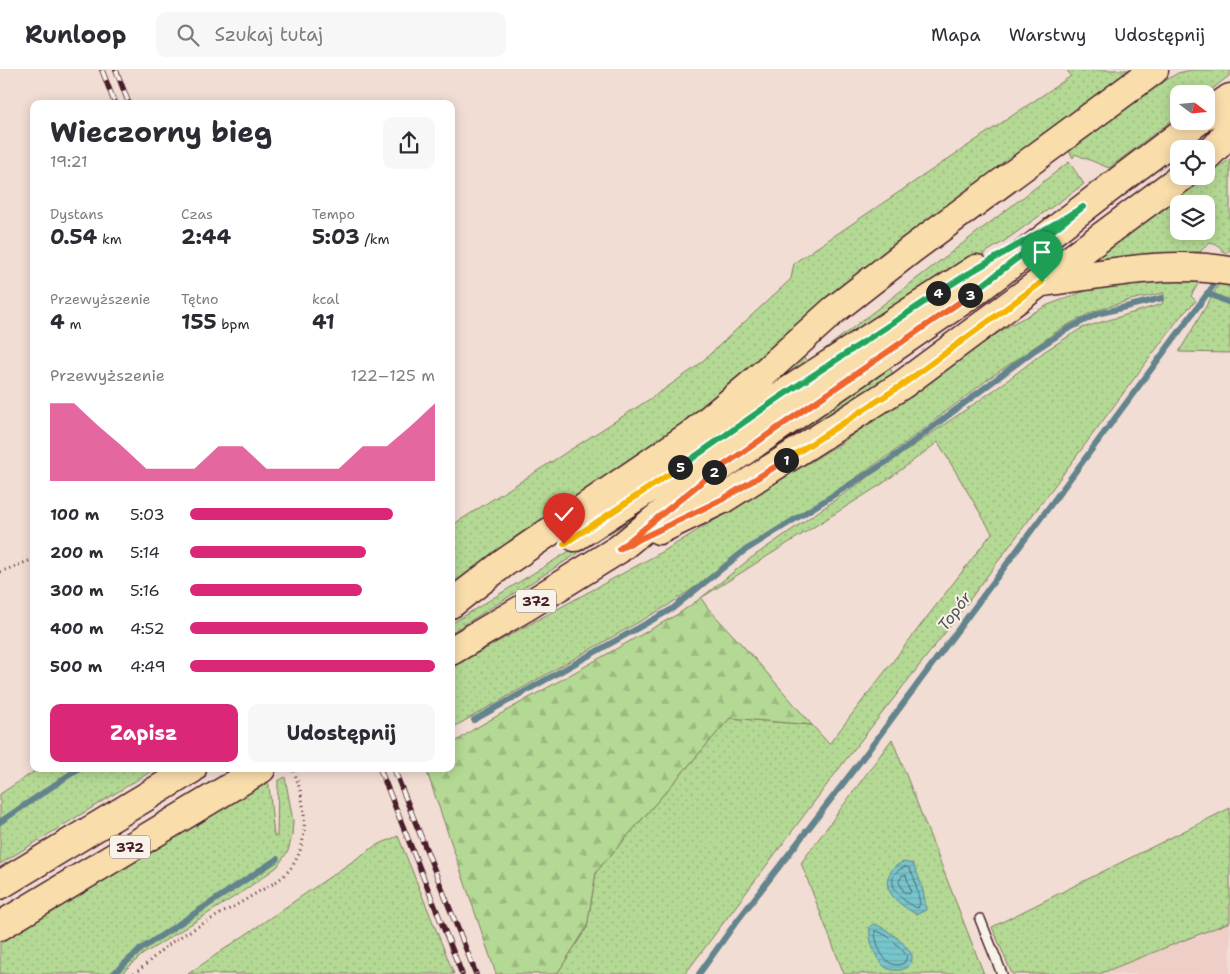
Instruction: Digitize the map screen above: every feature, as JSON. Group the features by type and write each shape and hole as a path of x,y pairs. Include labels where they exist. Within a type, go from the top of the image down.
{"main road":[{"path":"455,601 504,563 692,434 752,384 841,304 912,249 1154,70"},
{"path":"1215,109 1230,98"},
{"path":"1215,148 1230,129"},
{"name":"372","path":"455,649 619,549 709,475 976,291 1083,207 1186,130"},
{"path":"619,549 723,499 902,385 1171,185"},
{"name":"372","path":"455,610 514,578 665,478 780,397 966,275 1083,207"},
{"path":"1042,282 1165,266 1221,269"},
{"name":"372","path":"0,885 187,772"},
{"name":"372","path":"0,926 255,772"}],"lane":[{"path":"980,919 1002,974"}],"path":[{"path":"0,572 30,560"},
{"path":"134,974 172,943 281,878 295,862 301,849 304,813 303,799 294,772"}],"shaded area":[{"path":"1230,922 1230,974 1099,974"}],"green space":[{"path":"1067,70 1136,70 653,451 455,589 455,523 653,397 696,367 791,279 794,263 1071,76"},
{"path":"1191,70 1230,70 1230,75 1215,87 1215,85 1170,85 1170,122 1109,168 1075,154 1073,158 1069,151 1155,87 1178,73"},
{"path":"1230,159 1230,250 1226,254 1219,246 1209,242 1200,252 1092,261 1170,203 1170,240 1215,240 1215,195 1181,195 1195,185 1215,185 1215,170"},
{"path":"1069,162 1084,184 1003,242 896,307 507,568 781,376 803,357 808,362"},
{"path":"1196,280 1198,284 1191,296 1196,301 1180,317 944,634 844,762 685,974 557,974 587,927 596,872 730,718 812,725 829,744 992,533 938,442 882,484 701,598 751,558 1000,386 1045,351 1082,328 1162,304 1164,293 1130,300 1092,312 1062,328 991,377 892,453 667,606 455,726 455,666 662,552 843,442 1010,325 1048,305 1085,291 1124,282"},
{"path":"1219,284 1230,285 1230,353 1179,352"},
{"path":"890,368 893,374 829,418 716,488 712,488 875,371"},
{"path":"727,454 631,520 455,630 455,622"},
{"path":"701,598 812,725 730,718 596,872 587,927 557,974 496,974 427,772 455,772 455,742 474,729 678,614"},
{"path":"892,739 984,974 844,974 801,863"},
{"path":"33,772 150,772 0,864 0,794"},
{"path":"285,777 293,821 288,851 277,867 242,892 142,955 121,974 0,974 0,939 265,779 269,785 274,836 277,836 278,781"},
{"path":"1230,808 1230,922 1099,974 1012,974 992,927"},
{"path":"398,836 454,974 188,974 375,846"}],"water":[{"path":"904,862 913,864 923,892 926,910 917,914 900,904 888,887 887,881 890,873 895,867"},
{"path":"875,924 896,937 909,950 912,955 909,966 902,970 895,970 888,969 881,963 875,954 870,937 870,926"}],"waterway":[{"name":"Topór","path":"699,974 734,925 859,763 1219,278"},
{"path":"1207,293 1230,303"},
{"path":"474,720 672,609 744,551 888,461 1032,352 1066,330 1097,314 1162,298"},
{"path":"0,822 74,772"},
{"path":"113,974 141,949 277,859"}],"railway":[{"path":"102,70 113,100"},
{"path":"116,70 127,100"},
{"path":"381,772 462,974"},
{"path":"395,772 476,974"}],"route":[{"path":"564,544 665,478 780,397 966,275 1083,207 976,291 709,475 619,549 723,499 811,444 902,385 1042,282"}]}
